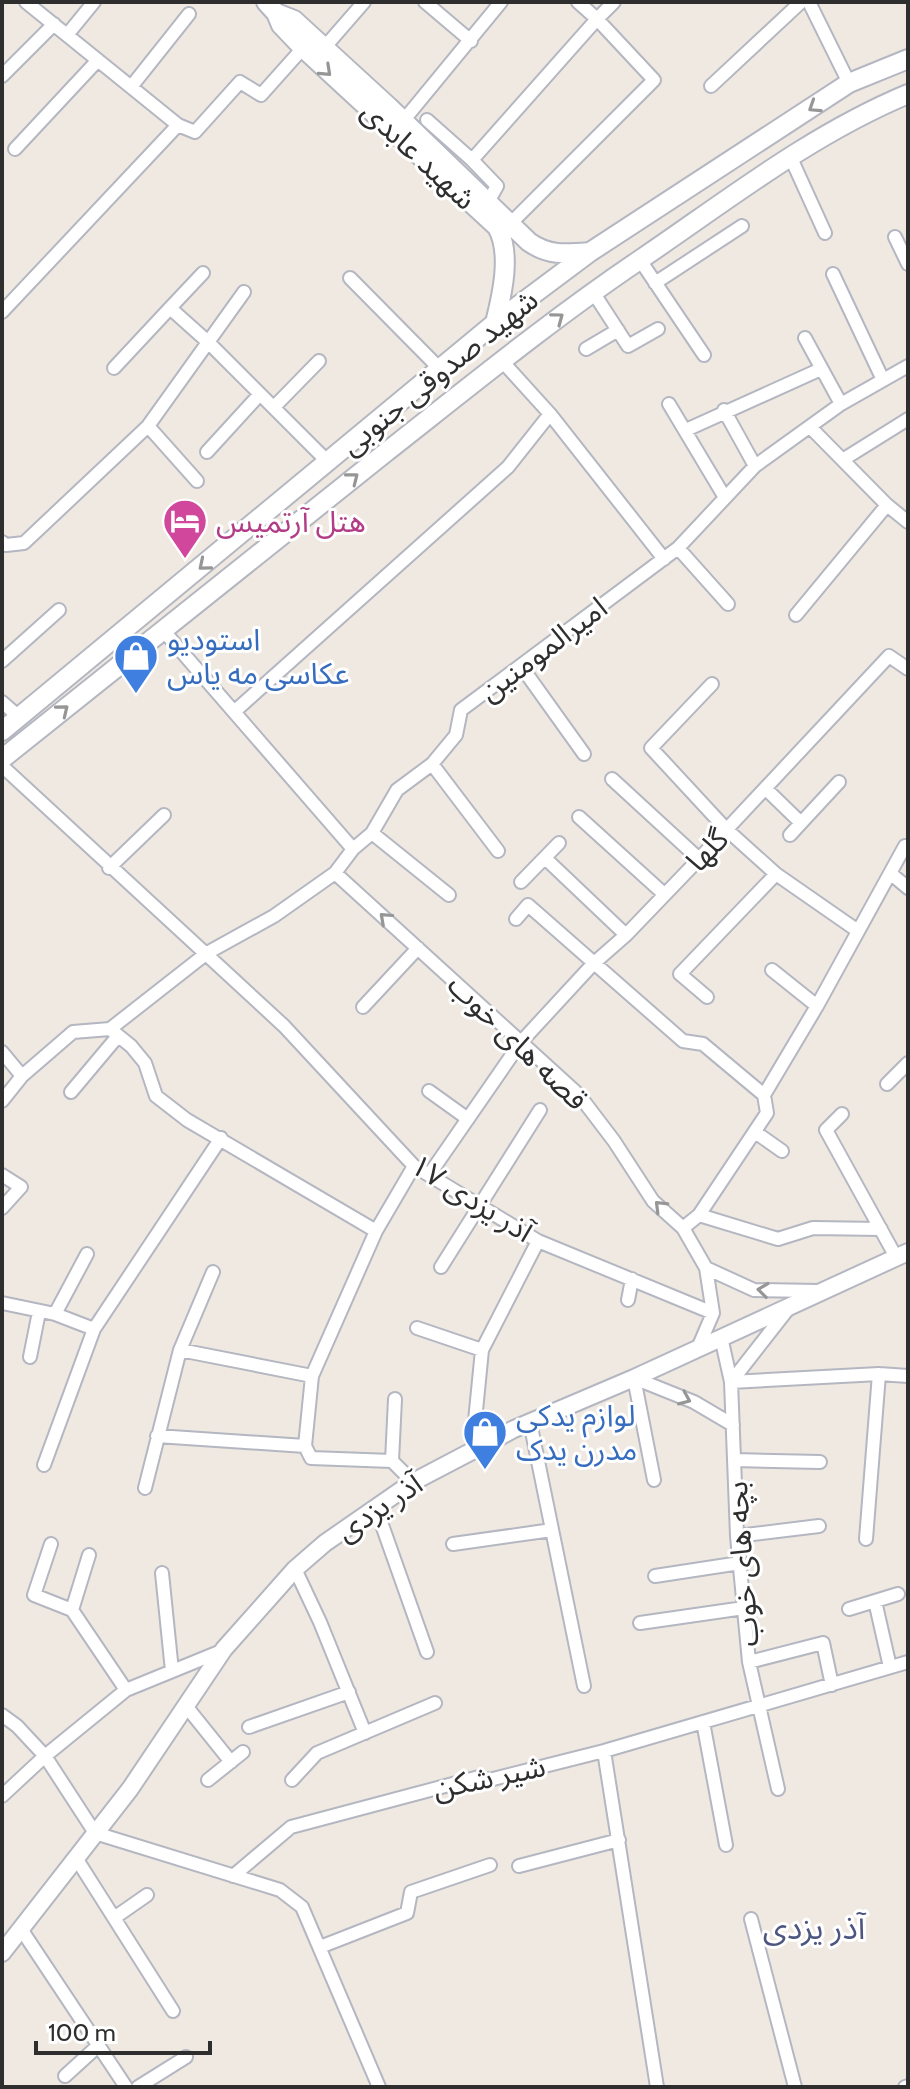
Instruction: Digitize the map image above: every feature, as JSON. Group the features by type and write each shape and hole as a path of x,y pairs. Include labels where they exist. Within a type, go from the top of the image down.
{"main road":[{"name":"شهید عابدی","path":"273,6 294,20 324,48 497,227 502,235 501,300 495,323"},
{"name":"شهید عابدی","path":"273,6 281,25 303,48 399,126 543,252 558,255 590,252"},
{"name":"شهید صدوقی جنوبی","path":"2,731 495,323 590,252 849,83 908,59"},
{"name":"شهید صدوقی جنوبی","path":"2,759 162,629 593,292 790,156 863,113 908,94"},
{"path":"85,664 98,682"}],"street":[{"path":"26,2 178,125 195,132 240,82 261,95 303,48"},
{"path":"67,35 94,2"},
{"path":"324,48 364,2"},
{"path":"425,2 471,41"},
{"path":"399,126 501,2"},
{"path":"510,224 654,80 578,2"},
{"path":"472,160 614,2"},
{"path":"711,86 801,2"},
{"path":"809,2 849,83"},
{"path":"131,87 189,14"},
{"path":"2,76 54,24"},
{"path":"15,149 98,60"},
{"path":"427,120 497,186 488,202"},
{"path":"2,312 178,125"},
{"path":"790,156 825,233"},
{"path":"655,283 742,226"},
{"path":"895,237 908,264"},
{"path":"640,260 704,355"},
{"path":"114,368 203,273"},
{"path":"833,274 883,380"},
{"path":"350,278 440,369"},
{"path":"2,542 6,545 24,543 148,426 244,292"},
{"path":"593,292 628,346 658,329"},
{"path":"170,308 328,462"},
{"path":"586,349 618,330"},
{"path":"805,338 841,404"},
{"path":"274,407 319,361"},
{"path":"502,361 550,414 664,559"},
{"name":"امیرالمومنین","path":"71,1092 114,1033 207,953 274,916 335,873 353,849 372,833 397,790 432,764 456,735 461,710 678,548 755,466 841,404 908,366"},
{"path":"686,430 724,410 821,369"},
{"path":"207,452 260,394"},
{"path":"669,404 724,496"},
{"path":"724,410 755,466"},
{"path":"235,711 508,467 550,414"},
{"path":"844,459 908,419"},
{"path":"148,426 197,481"},
{"path":"810,427 887,505 908,522"},
{"path":"796,615 887,505"},
{"path":"678,548 728,604"},
{"path":"2,661 59,610"},
{"path":"162,629 353,849"},
{"name":"گلها","path":"429,1175 521,1042 593,964 626,935 889,656 908,669"},
{"path":"521,666 584,754"},
{"path":"712,684 651,748 726,829 776,874 858,931"},
{"path":"2,702 19,717"},
{"path":"432,764 498,851"},
{"name":"آذر یزدی ۱۷","path":"2,766 109,868 207,953 284,1026 414,1166 538,1241 713,1313"},
{"path":"612,779 699,859"},
{"path":"790,835 839,782"},
{"path":"766,789 801,823"},
{"path":"109,868 164,815"},
{"path":"579,817 664,894"},
{"path":"372,833 449,895"},
{"path":"521,882 559,843"},
{"path":"683,1228 699,1215 767,1113 764,1095 907,848"},
{"path":"545,858 626,935"},
{"name":"قصه های خوب","path":"335,873 579,1095 653,1201 683,1228 706,1268 713,1313"},
{"path":"890,873 908,888"},
{"path":"707,997 680,974 776,874"},
{"path":"516,919 528,905 683,1041 703,1044 764,1095"},
{"path":"363,1007 418,948"},
{"path":"772,970 817,1006"},
{"path":"2,1101 22,1076 73,1032 114,1033 131,1046 145,1063 156,1096 187,1120 376,1231"},
{"path":"2,1052 22,1076"},
{"path":"887,1084 908,1063"},
{"path":"429,1091 468,1119"},
{"path":"441,1267 540,1110"},
{"path":"842,1114 826,1130 881,1229 902,1254"},
{"path":"755,1132 782,1151"},
{"path":"44,1465 94,1329 221,1138"},
{"path":"413,1482 392,1461 311,1458 305,1446 312,1376 376,1231 414,1166"},
{"path":"2,1175 21,1187 2,1208"},
{"path":"699,1215 778,1239 813,1228 881,1229"},
{"path":"472,1451 482,1350 538,1241"},
{"path":"55,1314 87,1254"},
{"name":"آذر یزدی","path":"2,1953 130,1789 224,1649 295,1569 325,1543 413,1482 472,1451 902,1254"},
{"path":"706,1268 754,1290 824,1290"},
{"path":"145,1488 180,1350 213,1272"},
{"path":"628,1300 632,1279"},
{"path":"2,1303 55,1314 94,1329"},
{"path":"731,1382 789,1308"},
{"path":"30,1357 39,1312"},
{"path":"698,1348 713,1313"},
{"path":"417,1328 482,1350"},
{"name":"بچه های خوب","path":"721,1337 731,1382 737,1536 749,1662 778,1789"},
{"path":"180,1350 312,1376"},
{"path":"731,1382 879,1374 908,1376"},
{"path":"866,1539 879,1374"},
{"path":"634,1378 694,1402 733,1425"},
{"path":"634,1378 654,1480"},
{"path":"392,1461 395,1399"},
{"path":"530,1422 584,1686"},
{"path":"157,1436 305,1446"},
{"path":"735,1460 820,1462"},
{"path":"376,1508 427,1652"},
{"path":"737,1536 819,1526"},
{"path":"453,1544 552,1530"},
{"path":"51,1544 34,1595 72,1610 126,1690"},
{"path":"72,1610 89,1555"},
{"path":"655,1576 740,1563"},
{"path":"295,1569 365,1733"},
{"path":"162,1573 172,1671"},
{"path":"849,1609 898,1594"},
{"path":"875,1601 890,1667"},
{"path":"640,1623 744,1608"},
{"path":"749,1662 823,1643 832,1685"},
{"path":"2,1796 45,1756 126,1690 224,1649"},
{"name":"شیر شکن","path":"233,1876 275,1838 302,1822 479,1777 489,1780 604,1751 908,1662"},
{"path":"249,1727 349,1692"},
{"path":"292,1780 317,1753 435,1703"},
{"path":"186,1706 231,1762"},
{"path":"2,1715 45,1756 95,1833 280,1890 293,1897 302,1907 379,2087"},
{"path":"703,1722 726,1845"},
{"path":"604,1751 657,2087"},
{"path":"208,1780 243,1752"},
{"path":"519,1866 619,1840"},
{"path":"76,1858 173,2011"},
{"path":"320,1947 407,1913 411,1892 490,1865"},
{"path":"114,1918 147,1895"},
{"path":"751,1919 795,2087"},
{"path":"21,1929 126,2087"},
{"path":"65,2076 99,2045"},
{"path":"138,2087 186,2057"}],"place":[{"name":"هتل آرتمیس","path":"185,560"},
{"name":"استودیو عکاسی مه یاس","path":"136,695"},
{"name":"لوازم یدکی مدرن یدک","path":"485,1471"}],"district":[{"name":"آذر یزدی","path":"814,1927"}]}
